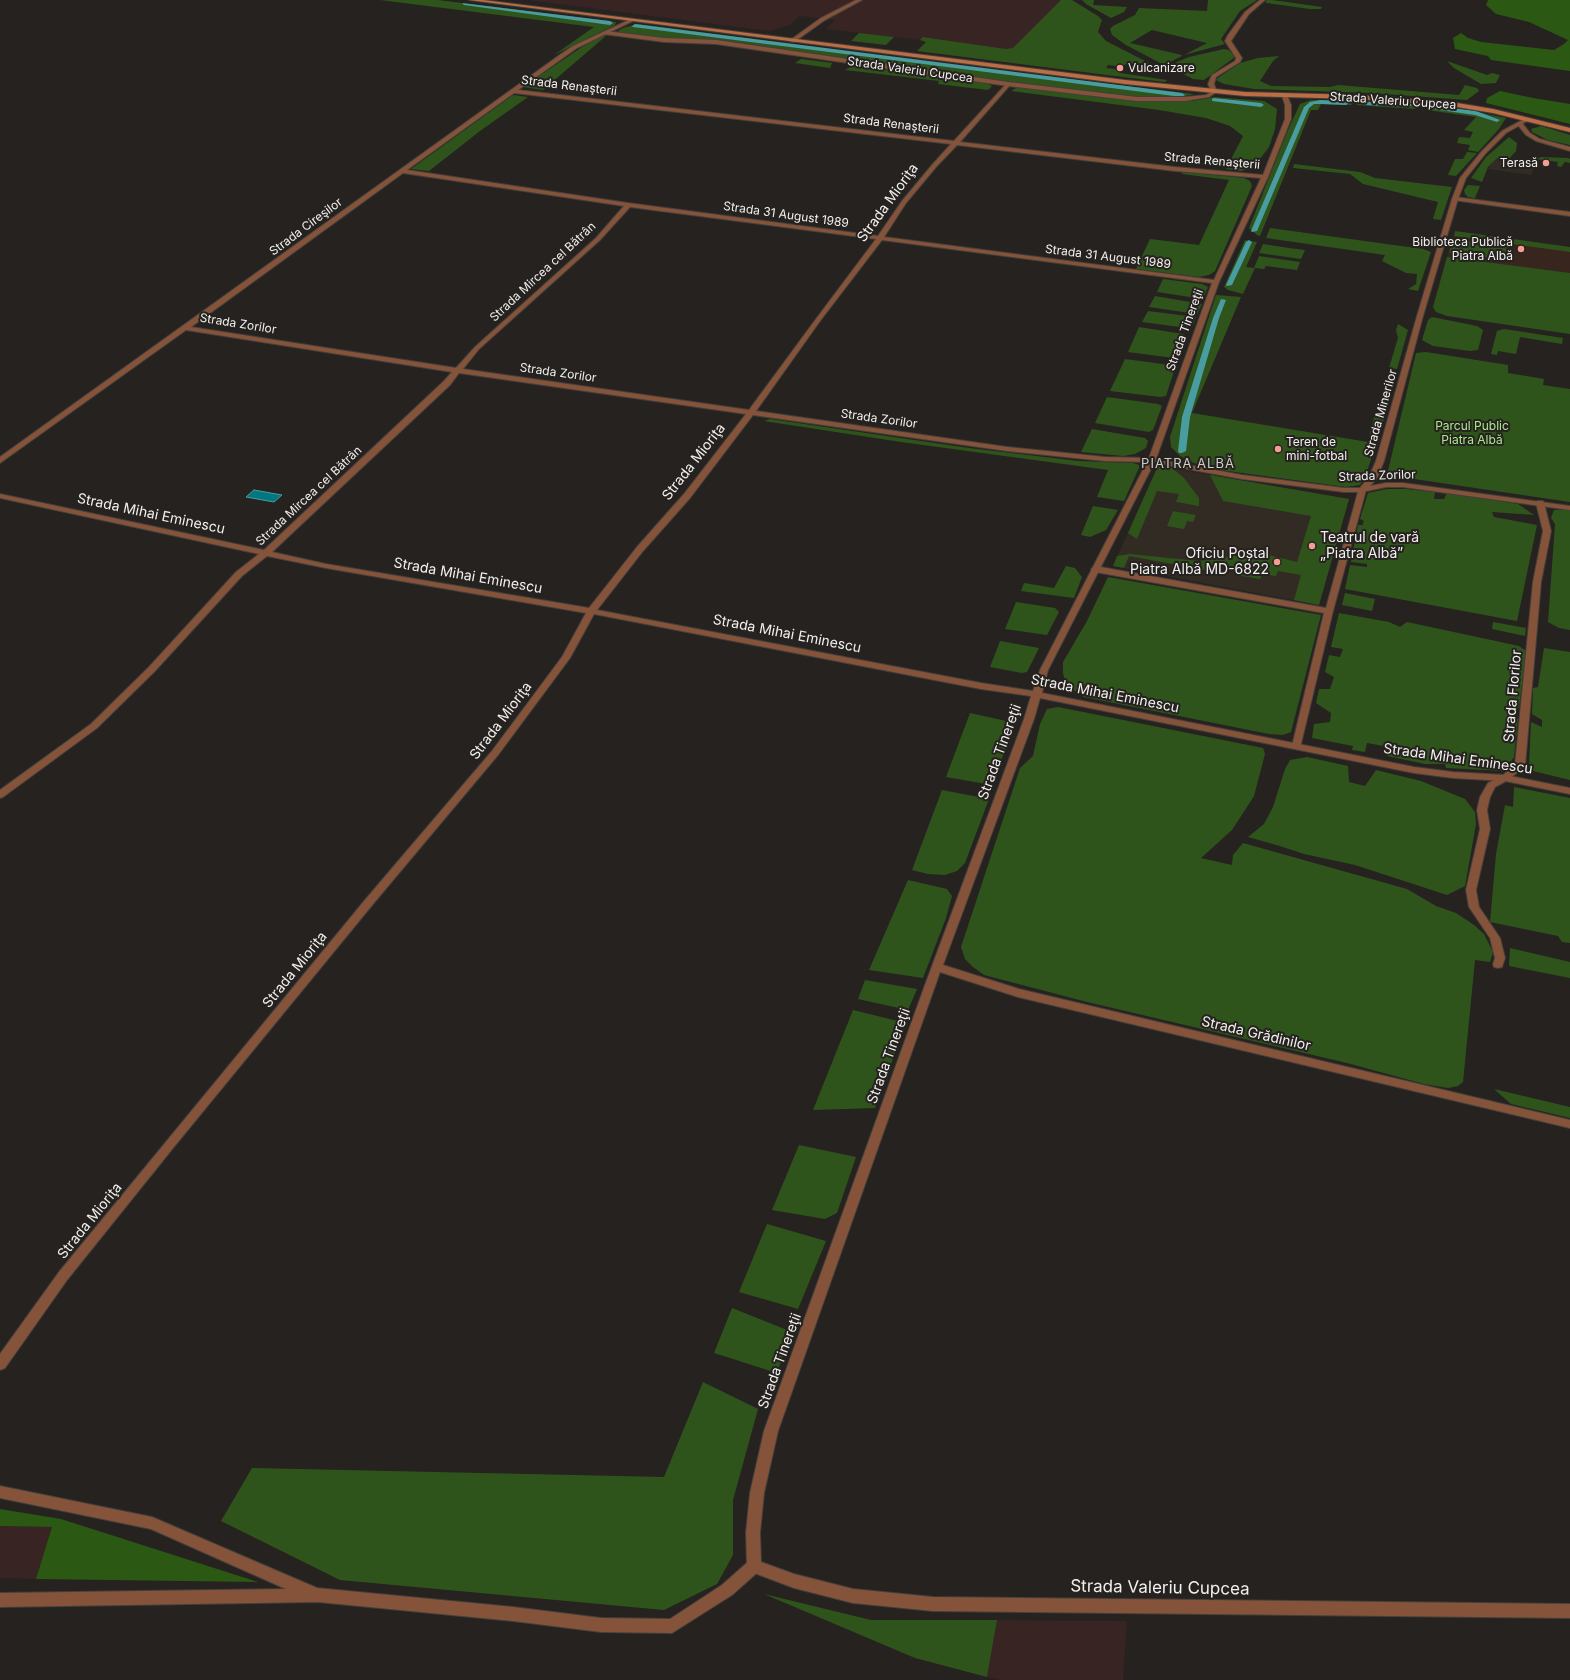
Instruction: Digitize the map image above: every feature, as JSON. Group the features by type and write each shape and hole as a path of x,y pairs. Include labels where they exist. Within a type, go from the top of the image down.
{"main road":[{"name":"Strada Valeriu Cupcea","path":"471,0 792,41 1214,92 1285,96 1358,97 1425,102 1472,108 1528,119 1570,130"}],"street":[{"path":"792,41 823,19 860,0"},
{"path":"1214,92 1211,84 1214,76 1237,62 1239,58 1228,41 1231,35 1247,13 1263,0"},
{"name":"Strada Cireşilor","path":"0,461 575,47 631,20"},
{"name":"Strada Valeriu Cupcea","path":"605,33 664,40 716,42 1008,84 1152,100 1196,98 1214,92"},
{"name":"Strada Mioriţa","path":"0,1364 63,1276 159,1157 369,902 495,753 566,658 591,611 640,549 687,496 751,413 818,320 880,238 909,196 1008,84"},
{"name":"Strada Renaşterii","path":"513,91 1175,169 1265,177"},
{"name":"Strada Tinereţii","path":"754,1566 753,1533 757,1493 771,1431 937,967 1029,719 1035,694 1044,670 1094,569 1152,460 1216,282 1265,177 1288,119 1288,105 1285,96"},
{"name":"Strada Minerilor","path":"1297,746 1329,611 1362,490 1373,478 1380,461 1455,199 1463,178 1484,152 1504,132 1528,119"},
{"path":"1520,124 1528,134 1538,140 1570,149"},
{"name":"Strada 31 August 1989","path":"402,171 628,205 1216,282"},
{"path":"1455,199 1570,214"},
{"name":"Strada Mircea cel Bătrân","path":"0,795 94,726 152,669 239,574 266,553 459,371 478,348 598,239 628,205"},
{"name":"Strada Zorilor","path":"186,328 459,371 1007,449 1105,459 1152,460 1256,479 1344,490 1362,490 1386,485 1404,485 1570,508"},
{"name":"Strada Mihai Eminescu","path":"0,496 326,566 591,611 981,686 1035,694 1414,770 1453,775 1505,778 1570,791"},
{"name":"Strada Florilor","path":"1498,964 1500,958 1495,938 1474,907 1471,890 1485,829 1482,810 1485,797 1491,785 1505,778 1520,766 1537,582 1547,531 1540,503"},
{"path":"1094,569 1329,611"},
{"name":"Strada Grădinilor","path":"937,967 1018,993 1570,1124"},
{"path":"0,1492 152,1523 318,1595"},
{"path":"0,1600 318,1595 513,1614 601,1625 672,1626 727,1590 754,1566"},
{"name":"Strada Valeriu Cupcea","path":"754,1566 794,1581 853,1596 933,1604 1570,1611"}],"shaded area":[{"path":"528,0 1061,0 1014,48 1006,49 923,37 920,40 826,29 835,20 800,16 790,25 769,31"},
{"path":"1497,157 1534,163 1532,175 1488,169"},
{"path":"1455,231 1570,247 1570,303 1439,284"},
{"path":"1158,466 1349,499 1319,605 1113,566"},
{"path":"0,1526 52,1527 36,1579 0,1578"},
{"path":"997,1620 1127,1621 1123,1680 1002,1680 987,1677"}],"green space":[{"path":"380,0 438,0 616,22 615,25 554,55 594,27"},
{"path":"1061,0 1072,0 1098,16 1102,20 1098,32 1106,41 1155,66 1157,69 1129,64 1116,66 1108,65 1106,68 1122,70 1120,73 1167,80 1165,82 917,51 926,42 920,40 923,37 1006,49 1013,48"},
{"path":"1082,0 1094,0 1093,5 1127,7 1124,12 1111,18 1086,4"},
{"path":"1208,0 1257,0 1240,11 1221,39 1225,44 1184,55 1207,43 1152,30 1130,43 1182,55 1164,65 1126,45 1112,35 1110,29 1135,15 1139,8 1207,11"},
{"path":"1267,0 1322,7 1321,9 1310,9 1267,3 1265,2"},
{"path":"1488,0 1570,0 1570,71 1491,60 1488,56 1455,49 1453,38 1461,33 1468,38 1481,42 1554,50 1568,40 1529,22 1496,14 1486,5"},
{"path":"637,24 1000,71 1194,94 1177,98 1143,98 1008,82 718,41 671,39 619,33 618,31"},
{"path":"859,33 894,37 886,45 851,41"},
{"path":"607,35 543,90 523,87 582,47"},
{"path":"1224,49 1229,50 1235,57 1204,80 1193,79 1172,68 1172,66 1177,62 1189,57"},
{"path":"1279,56 1273,61 1260,81 1271,86 1330,87 1338,85 1459,95 1465,85 1477,88 1479,91 1467,100 1371,93 1254,89 1224,84 1216,80 1240,63 1258,58"},
{"path":"801,59 832,63 830,68 795,63"},
{"path":"1447,61 1487,75 1492,73 1500,75 1496,83 1481,84 1454,68"},
{"path":"853,66 987,83 992,86 988,90 938,84 939,81 845,70"},
{"path":"1016,88 1031,88 1151,102 1192,101 1214,97 1264,101 1277,109 1275,129 1269,147 1254,167 1241,171 1226,169 1243,136 1230,126 1206,118 1159,110 1011,91"},
{"path":"1500,91 1570,104 1570,124 1486,103 1487,98"},
{"path":"513,95 528,97 480,131 429,171 411,169"},
{"path":"1311,100 1357,101 1351,105 1321,104 1318,110 1311,110 1260,236 1257,235 1249,228 1287,132 1300,104"},
{"path":"1362,101 1417,105 1415,109 1356,105"},
{"path":"1437,106 1506,118 1499,129 1478,152 1468,150 1470,145 1457,143 1459,137 1470,138 1473,132 1464,130 1476,117 1427,110 1429,107"},
{"path":"1541,126 1570,135 1570,145 1548,140 1532,132 1531,129"},
{"path":"1509,137 1517,143 1516,151 1509,159 1497,158 1488,167 1482,182 1471,178 1486,157"},
{"path":"1467,152 1477,153 1456,176 1448,175 1455,159 1463,159"},
{"path":"1541,157 1568,158 1570,159 1570,163 1565,162 1561,167 1557,166 1558,162 1536,159"},
{"path":"1294,164 1360,172 1375,178 1452,187 1441,220 1433,219 1438,202 1363,184 1350,174 1293,168"},
{"path":"1183,172 1244,178 1250,181 1252,186 1215,271 1209,275 1199,277 1136,269 1150,239 1199,245 1229,180 1182,174"},
{"path":"1468,185 1480,186 1475,198 1468,197 1465,194 1464,190"},
{"path":"1270,228 1423,249 1431,252 1418,291 1408,289 1416,284 1417,274 1406,273 1382,261 1385,255 1266,238"},
{"path":"1455,231 1570,247 1570,252 1454,236"},
{"path":"1453,239 1507,247 1505,260 1449,253"},
{"path":"1245,240 1257,242 1246,267 1254,268 1259,256 1300,262 1297,270 1266,266 1264,269 1255,268 1243,294 1228,290 1224,287"},
{"path":"1263,244 1305,250 1301,259 1259,253"},
{"path":"1447,257 1570,273 1570,334 1447,316 1436,312 1433,307"},
{"path":"1163,279 1202,284 1208,287 1203,299 1157,292"},
{"path":"1216,295 1241,297 1192,413 1368,442 1374,417 1384,419 1366,475 1360,485 1346,487 1213,469 1194,463 1180,456 1171,447 1170,437"},
{"path":"1155,296 1202,304 1197,314 1149,307"},
{"path":"1148,311 1196,317 1193,325 1190,327 1142,322"},
{"path":"1432,317 1477,326 1483,330 1478,350 1470,351 1433,346 1422,340 1428,320"},
{"path":"1398,324 1408,330 1397,369 1389,368 1398,338 1396,330"},
{"path":"1139,327 1183,334 1187,337 1179,356 1174,358 1128,352"},
{"path":"1504,329 1563,338 1562,344 1520,337 1516,354 1498,351 1497,355 1491,354 1497,331"},
{"name":"Parcul Public Piatra Albă","path":"1426,352 1508,365 1508,373 1544,379 1543,385 1570,389 1570,502 1387,475 1416,353"},
{"path":"1125,359 1170,365 1175,368 1166,396 1160,397 1110,391"},
{"path":"1107,397 1158,404 1162,406 1153,430 1149,432 1095,423"},
{"path":"770,419 969,448 1078,461 1133,463 1139,465 1139,468 1124,501 1097,497 1108,470 901,442 764,421"},
{"path":"1092,429 1145,438 1148,441 1146,448 1135,454 1123,456 1081,452"},
{"path":"1158,466 1172,468 1184,478 1199,498 1199,506 1176,502 1179,494 1157,491 1137,539 1128,533"},
{"path":"1210,475 1349,499 1319,605 1294,600 1301,575 1278,571 1276,576 1262,574 1260,579 1236,575 1239,568 1213,563 1210,571 1129,556 1124,568 1113,566 1117,556 1130,554 1199,561 1253,553 1264,554 1297,562 1311,516 1223,501"},
{"path":"1387,489 1435,492 1434,499 1444,499 1447,493 1518,504 1534,515 1492,512 1494,517 1537,525 1517,621 1345,589 1350,565 1367,567 1367,564 1351,562 1358,525 1363,525 1364,521 1360,519 1368,493"},
{"path":"1093,506 1118,510 1106,530 1090,537 1081,535"},
{"path":"1570,509 1570,630 1559,628 1548,622 1555,524 1551,518 1554,510"},
{"path":"1173,511 1196,515 1193,522 1187,521 1184,529 1167,526"},
{"path":"1066,566 1075,568 1082,577 1074,598 1021,591 1024,583 1054,588"},
{"path":"1108,577 1321,615 1291,732 1283,735 1269,734 1084,697 1066,685 1063,673 1063,662 1087,621"},
{"path":"1345,593 1375,599 1372,611 1342,605"},
{"path":"1016,602 1055,608 1059,612 1047,635 1005,629"},
{"path":"1339,613 1389,622 1400,627 1407,622 1519,646 1526,651 1519,708 1511,708 1510,711 1510,714 1518,719 1514,757 1504,771 1446,768 1445,764 1425,764 1387,756 1389,747 1367,743 1365,752 1352,750 1353,746 1312,738 1314,724 1330,722 1331,713 1316,703 1319,689 1330,689 1334,677 1325,672 1329,655 1340,657 1343,649 1331,647"},
{"path":"1493,622 1526,628 1525,636 1492,629"},
{"path":"1000,641 1039,648 1027,672 1022,673 990,667"},
{"path":"1544,648 1570,652 1570,780 1533,771 1529,765 1531,722 1542,727 1542,720 1532,714 1533,688 1538,687"},
{"path":"1058,707 1263,748 1265,754 1254,796 1232,830 1201,858 1232,865 1233,855 1243,843 1407,889 1436,906 1456,913 1484,934 1493,952 1490,962 1475,960 1463,1082 1458,1086 1448,1088 1424,1084 1347,1063 1087,1002 984,975 973,967 965,959 961,947 1020,768 1033,756 1040,724 1047,709"},
{"path":"970,713 1015,723 992,785 946,777"},
{"path":"1307,757 1348,766 1349,782 1365,786 1376,770 1421,781 1465,799 1475,812 1476,824 1465,886 1447,895 1355,865 1304,854 1248,837 1264,824 1273,807 1285,769 1290,760"},
{"path":"1514,787 1570,798 1570,943 1562,942 1558,936 1490,922 1496,854 1505,805 1513,807"},
{"path":"942,790 989,799 965,863 957,871 945,875 928,874 912,870"},
{"path":"908,880 947,889 952,896 946,918 923,978 869,970"},
{"path":"1510,948 1570,962 1570,978 1509,966"},
{"path":"865,980 917,989 908,1010 858,999"},
{"path":"853,1010 906,1023 875,1108 813,1110"},
{"path":"1494,1089 1570,1107 1570,1118 1511,1104"},
{"path":"799,1145 856,1157 837,1213 825,1219 772,1210"},
{"path":"767,1224 826,1241 798,1309 739,1292"},
{"path":"732,1308 792,1332 777,1373 714,1353"},
{"path":"703,1382 758,1409 733,1500 733,1555 717,1584 664,1610 340,1580 221,1521 252,1468 664,1477"},
{"path":"0,1509 61,1519 258,1582 36,1579 52,1527 0,1526"},
{"path":"764,1594 871,1620 997,1620 987,1677 915,1658"}],"water":[{"path":"254,490 282,495 274,502 246,497"}],"waterway":[{"path":"464,4 610,23"},
{"path":"635,26 1182,95"},
{"path":"1214,100 1261,105"},
{"path":"1254,231 1307,107 1312,103 1320,102 1346,103"},
{"path":"1366,103 1409,105"},
{"path":"1435,108 1476,113 1497,120"},
{"path":"1229,285 1249,242"},
{"path":"1182,451 1186,417 1216,318 1223,300"}],"place":[{"name":"Vulcanizare","path":"1120,68"},
{"name":"Terasă","path":"1546,163"},
{"name":"Biblioteca Publică Piatra Albă","path":"1521,249"},
{"name":"Teren de mini-fotbal","path":"1278,449"},
{"name":"Teatrul de vară „Piatra Albă”","path":"1312,546"},
{"name":"Oficiu Poștal Piatra Albă MD-6822","path":"1277,562"}],"district":[{"name":"PIATRA ALBĂ","path":"1188,464"}]}
